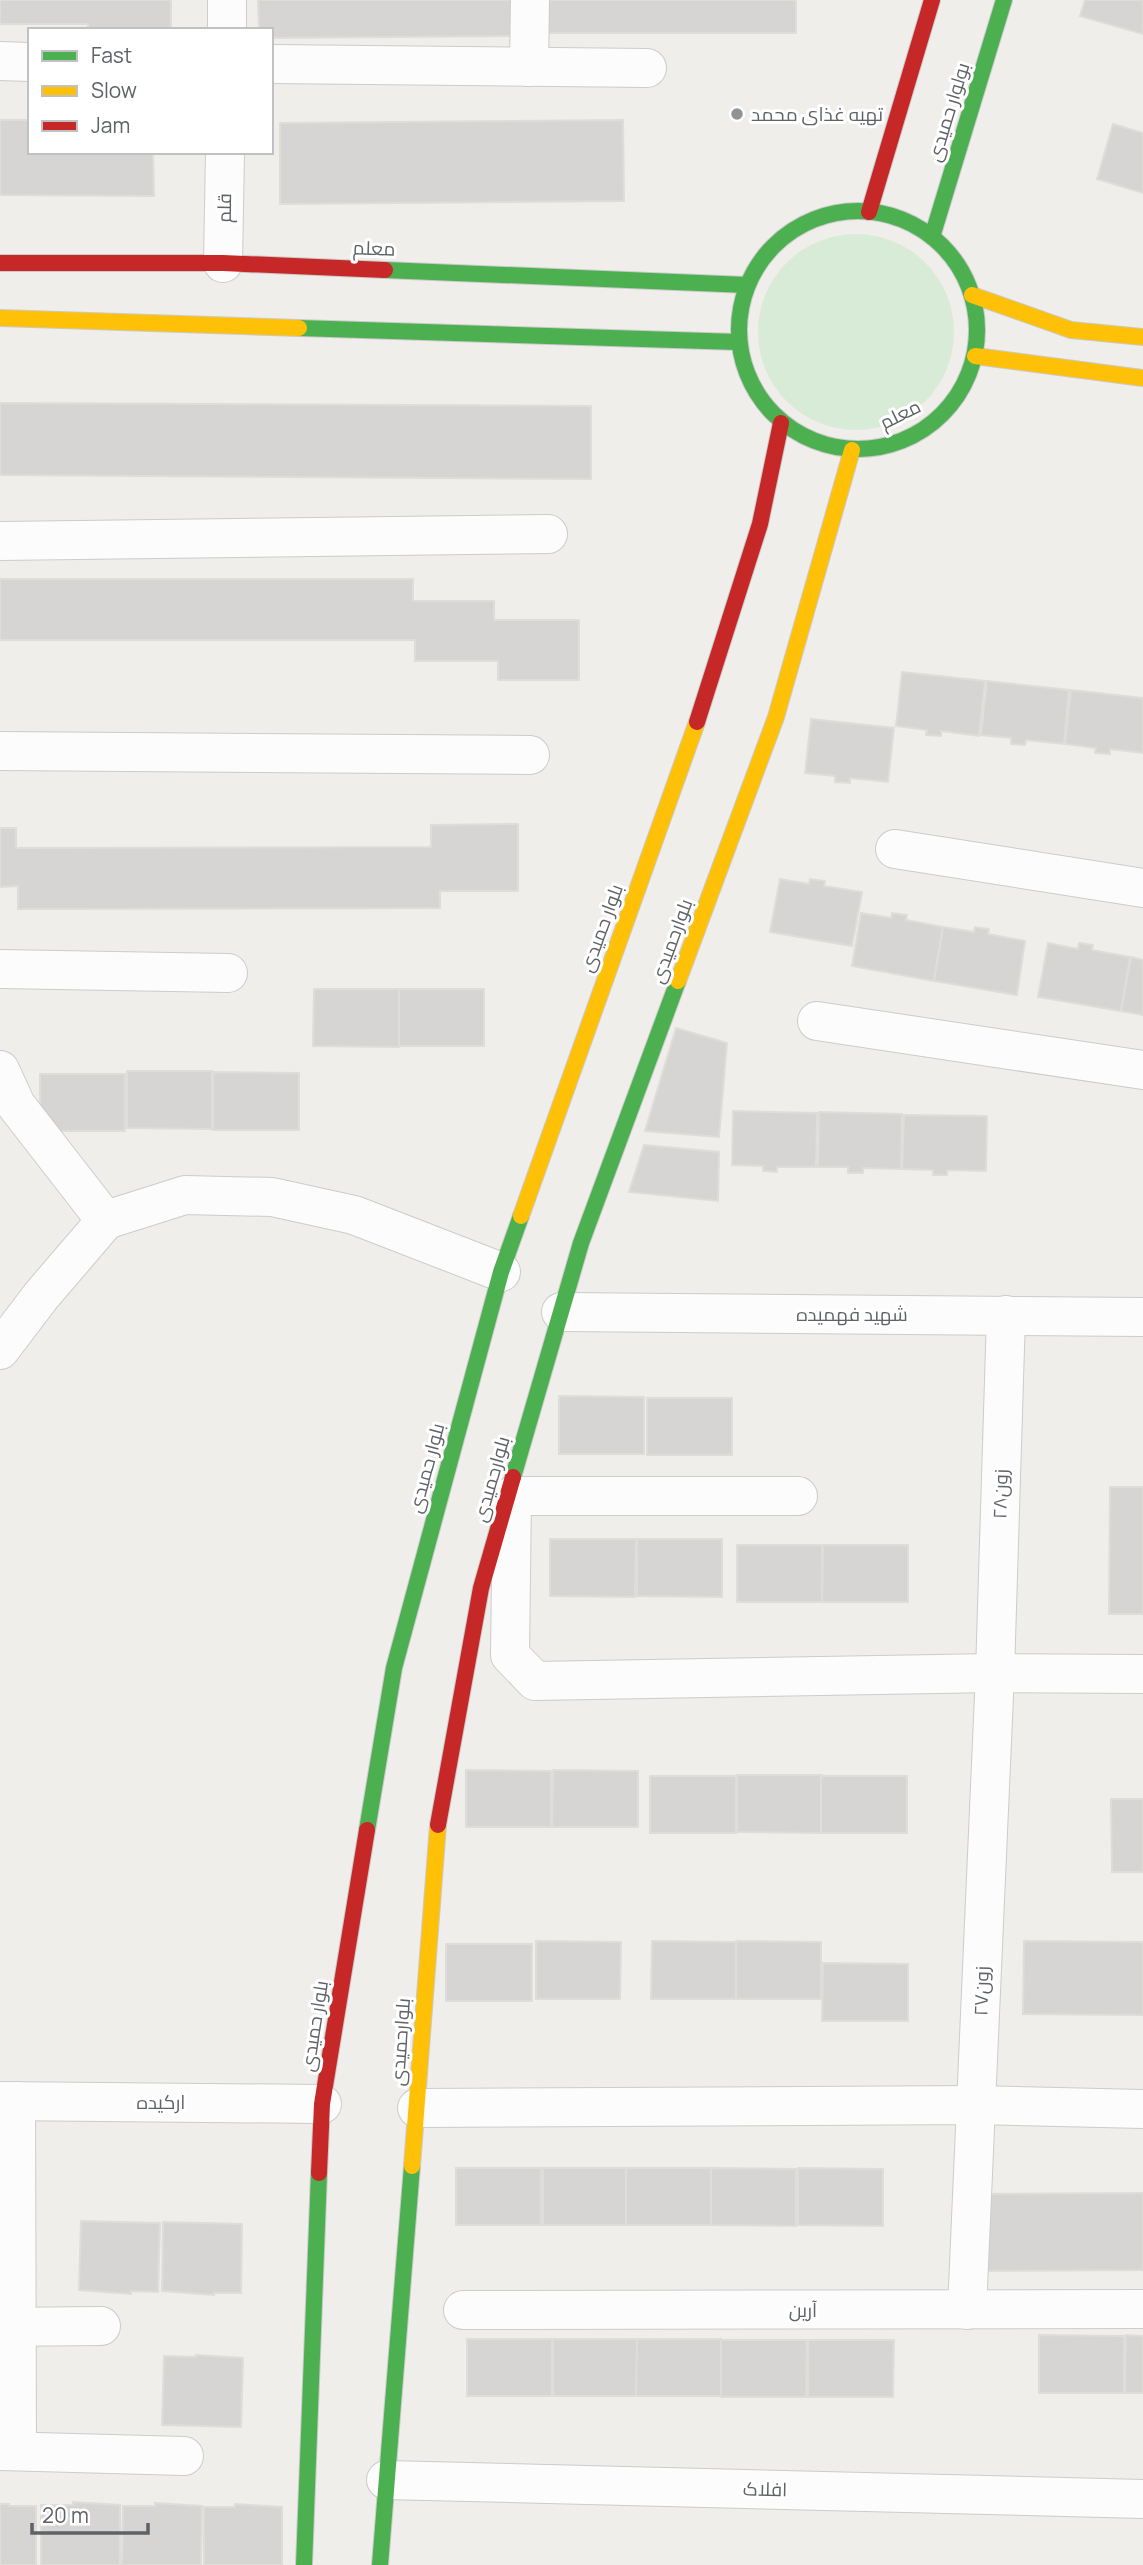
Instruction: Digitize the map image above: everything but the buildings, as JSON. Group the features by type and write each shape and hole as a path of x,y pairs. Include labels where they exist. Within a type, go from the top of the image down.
{"street":[{"path":"227,0 227,28"},
{"path":"529,67 530,0"},
{"path":"869,212 933,0"},
{"name":"بولوار حمیدی","path":"932,237 1004,0"},
{"path":"0,61 28,62"},
{"path":"273,64 647,68"},
{"name":"قلم","path":"223,263 225,154"},
{"name":"معلم","path":"869,212 902,219 932,237 956,263 972,295 978,326 975,356 959,395 931,425 894,444 852,450 815,443 781,423 751,387 738,342 738,313 747,285 766,252 796,228 831,214 869,212"},
{"name":"معلم","path":"0,263 223,263 747,285"},
{"path":"972,295 1071,330 1143,337"},
{"path":"0,318 738,342"},
{"path":"975,356 1143,378"},
{"name":"بلوار حمیدی","path":"304,2565 322,2104 394,1668 501,1272 704,701 760,524 781,423"},
{"name":"بلوارحمیدی","path":"380,2565 417,2108 435,1839 481,1588 581,1243 776,717 852,450"},
{"path":"0,541 548,534"},
{"path":"0,751 530,755"},
{"path":"895,849 1143,888"},
{"path":"0,969 228,974"},
{"path":"817,1021 1143,1070"},
{"path":"0,1070 8,1105 106,1221"},
{"path":"0,1350 41,1296 106,1221 185,1195 272,1197 354,1215 501,1272"},
{"name":"شهید فهمیده","path":"561,1312 1143,1317"},
{"name":"زون۲۸","path":"995,1673 1006,1315"},
{"path":"798,1496 512,1496 510,1655 535,1681 995,1673 1143,1674"},
{"name":"زون۲۷","path":"967,2310 995,1673"},
{"path":"8,2101 9,2451 184,2456"},
{"name":"ارکیده","path":"8,2101 322,2104"},
{"path":"417,2108 976,2105 1143,2109"},
{"name":"آرین","path":"463,2310 1143,2309"},
{"path":"9,2327 102,2326"},
{"name":"افلاک","path":"386,2480 1143,2499"}],"green space":[{"path":"856,234 893,242 925,263 946,295 954,332 946,369 925,401 893,422 856,430 819,422 787,401 766,369 758,332 766,295 787,263 819,242"}],"traffic: fast":[{"path":"932,237 1004,0"},
{"path":"858,211 881,213 904,220 934,238 950,254 972,295 977,330 975,353 968,376 950,406 934,422 893,444 858,449 835,447 812,440 782,422 766,406 744,365 739,330 741,307 748,284 766,254 782,238 823,216 858,211"},
{"path":"385,270 747,285"},
{"path":"299,328 738,342"},
{"path":"513,1477 581,1243 678,981"},
{"path":"367,1830 394,1668 501,1272 521,1216"},
{"path":"380,2565 412,2166"},
{"path":"304,2565 319,2173"}],"traffic: slow":[{"path":"972,295 1071,330 1143,337"},
{"path":"0,318 299,328"},
{"path":"975,356 1143,378"},
{"path":"678,981 776,717 852,450"},
{"path":"521,1216 697,722"},
{"path":"412,2166 438,1825"}],"traffic: jam":[{"path":"869,212 932,0"},
{"path":"0,263 223,263 385,270"},
{"path":"697,722 760,524 781,423"},
{"path":"438,1825 481,1588 513,1477"},
{"path":"319,2173 322,2104 367,1830"}],"place":[{"name":"تهیه غذای محمد","path":"737,114"}]}
